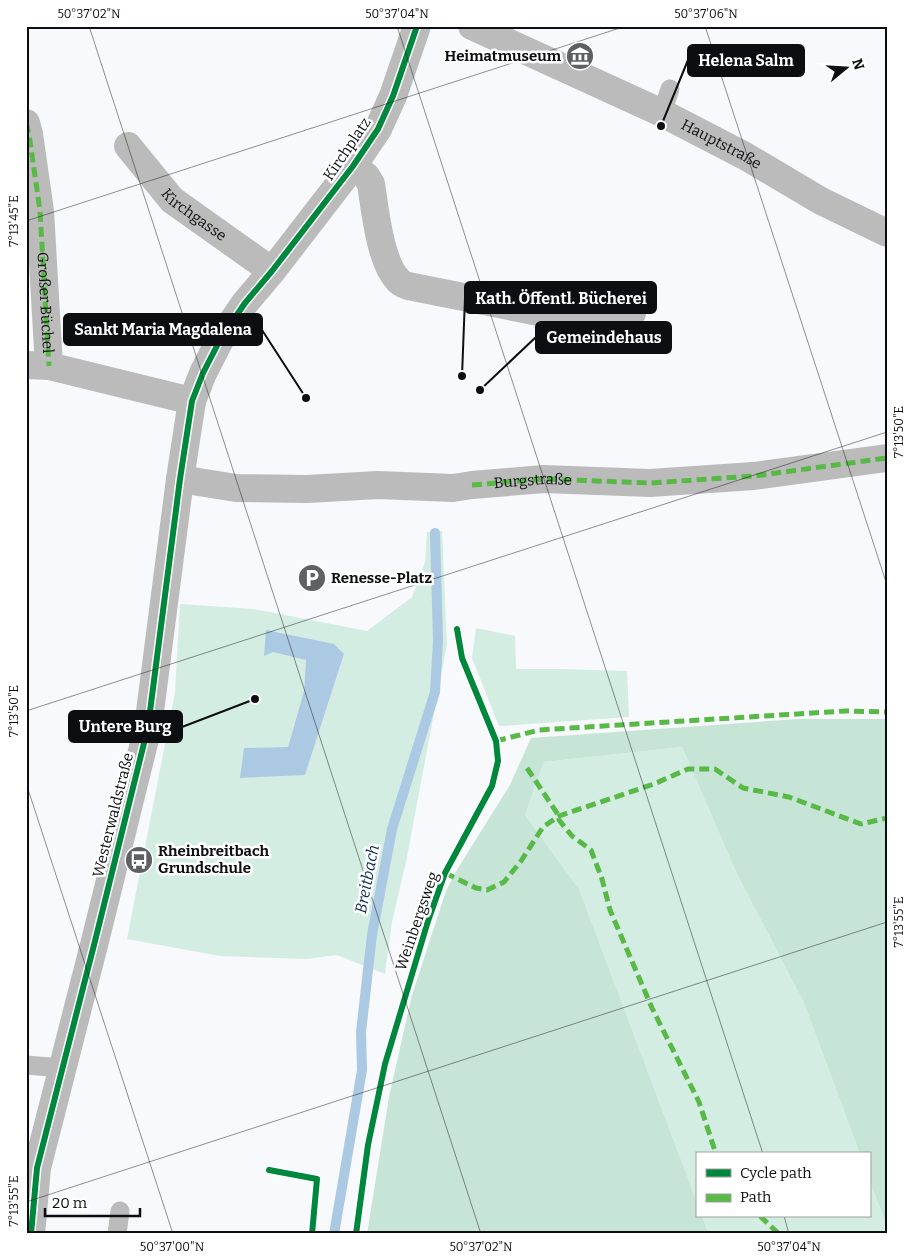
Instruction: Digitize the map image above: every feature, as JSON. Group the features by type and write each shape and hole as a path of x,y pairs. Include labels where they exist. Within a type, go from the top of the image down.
{"street":[{"name":"Kirchplatz","path":"272,271 353,166 378,129 417,26"},
{"name":"Hauptstraße","path":"472,26 666,101 745,156 821,201 887,233"},
{"name":"Großer Büchel","path":"28,129 40,211 38,366 192,401"},
{"name":"Kirchgasse","path":"128,146 172,200 272,271"},
{"name":"Kirchplatz","path":"353,166 366,176 371,184 382,245 389,266 398,281 408,286 549,314 620,320 632,313"},
{"name":"Westerwaldstraße","path":"31,1234 37,1168 148,727 192,401 203,373 221,338 245,303 272,271"},
{"name":"Burgstraße","path":"180,479 236,488 307,489 378,485 453,488 544,479 650,483 754,476 887,458"}],"lane":[{"path":"26,1065 62,1068"},
{"path":"117,1234 120,1211"}],"green space":[{"path":"442,531 447,644 406,862 392,922 385,974 337,955 307,959 220,956 127,939 175,693 180,604 254,609 367,631 412,597 425,562 427,532","holes":["273,651 344,654 305,775 244,748 288,747 304,691 306,660"]},
{"path":"476,628 515,636 516,669 627,671 629,717 499,726 472,658"},
{"path":"798,719 887,719 887,1226 870,1183 870,1152 859,1152 804,1003 736,872 682,747 544,762 525,815 579,889 696,1199 696,1218 703,1218 709,1234 367,1234 389,1097 412,995 446,891 458,868 510,785 531,738"},
{"path":"682,747 736,872 804,1003 859,1152 696,1152 696,1199 579,889 525,815 544,762"},
{"path":"870,1183 887,1226 887,1234 709,1234 703,1218 870,1218"}],"water":[{"path":"266,630 334,644 344,654 305,775 240,778 244,748 288,747 304,691 306,660 273,652 264,656"}],"waterway":[{"name":"Breitbach","path":"334,1234 362,1070 361,1032 372,935 392,829 435,692 438,641 435,533"}],"marked path":[{"path":"26,123 40,211 49,366"},
{"path":"472,485 544,479 650,483 754,476 887,458"},
{"path":"496,741 539,730 845,711 887,712"},
{"path":"527,768 559,816 559,820 572,836 591,850 602,879 610,910 652,1008 699,1102 715,1152"},
{"path":"445,873 476,888 487,890 504,882 521,861 543,827 559,816 654,784 688,769 715,769 743,788 789,797 861,824 887,818"},
{"path":"762,1218 779,1234"}],"cycle path":[{"path":"31,1234 37,1168 148,727 192,401 203,373 221,338 245,303 353,166 378,129 393,96 417,26"},
{"name":"Weinbergsweg","path":"356,1234 368,1145 385,1064 428,921 445,873 492,786 498,761 496,741 462,658 457,629"},
{"path":"269,1170 317,1179 312,1234"}],"place":[{"name":"Heimatmuseum","path":"580,56"},
{"name":"Helena Salm","path":"661,126"},
{"name":"Kath. Öffentl. Bücherei","path":"462,376"},
{"name":"Gemeindehaus","path":"480,390"},
{"name":"Sankt Maria Magdalena","path":"306,398"},
{"name":"Renesse-Platz","path":"312,578"},
{"name":"Untere Burg","path":"255,699"},
{"name":"Rheinbreitbach Grundschule","path":"139,860"}]}
